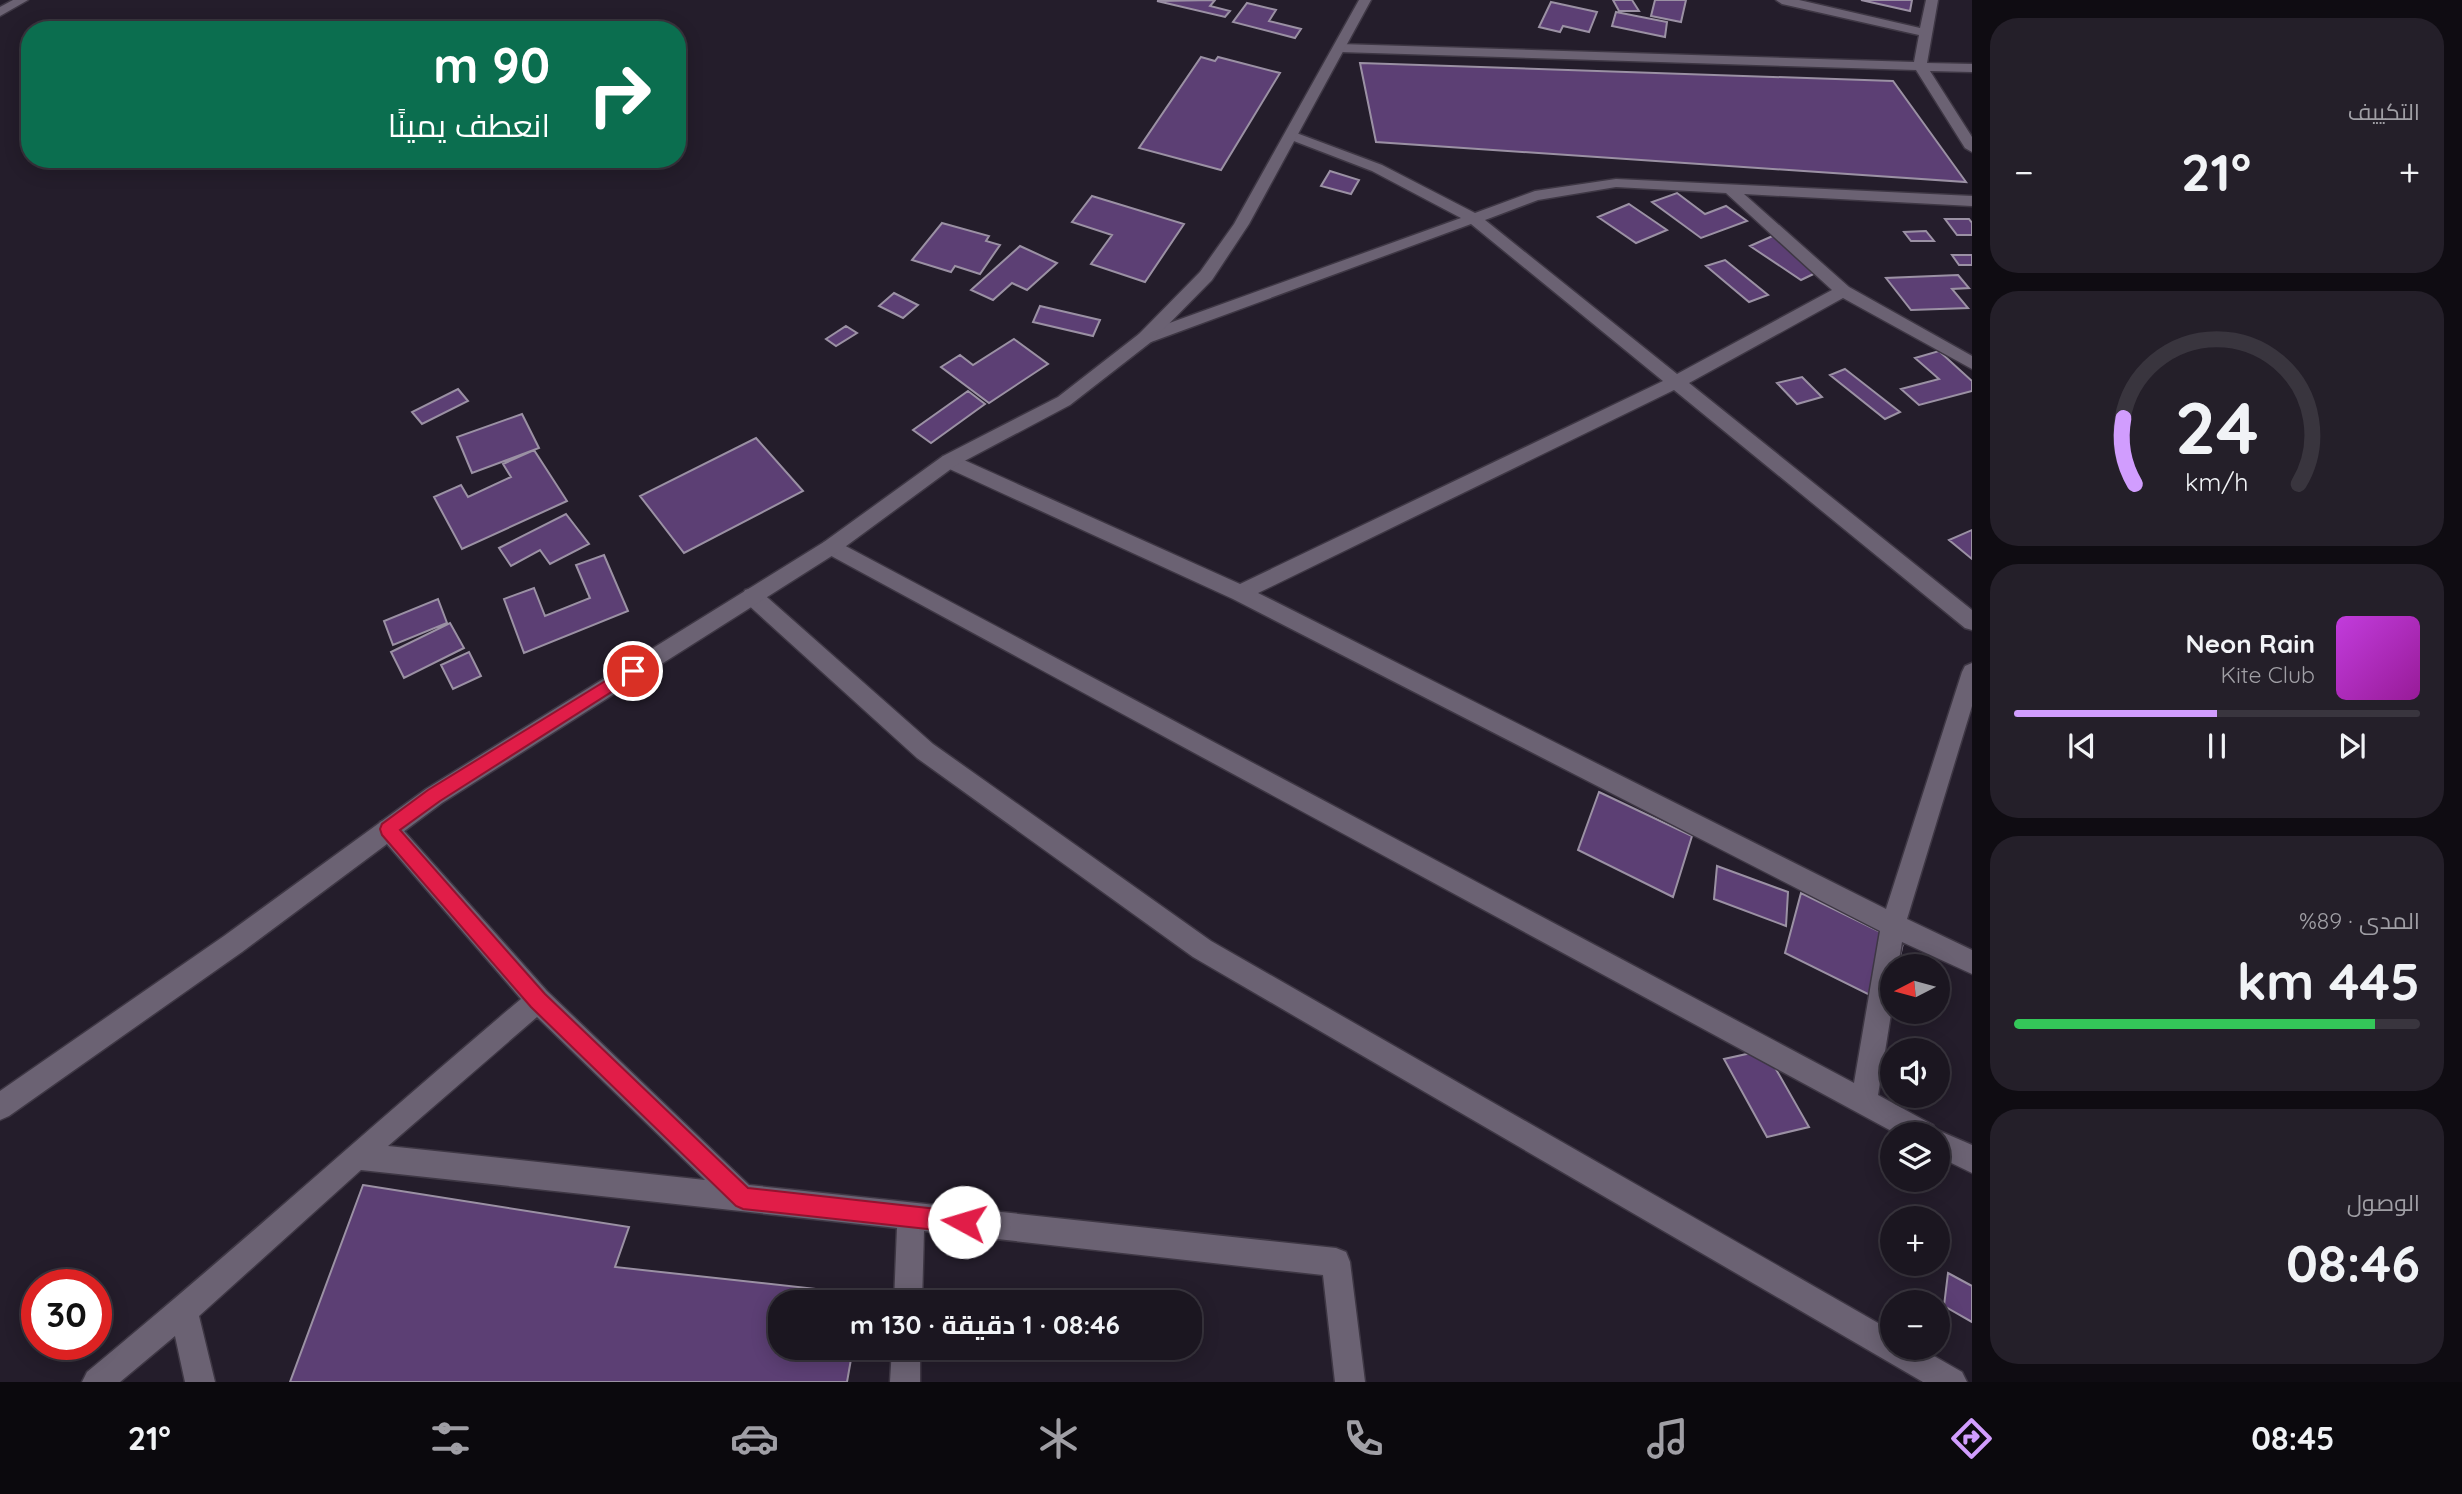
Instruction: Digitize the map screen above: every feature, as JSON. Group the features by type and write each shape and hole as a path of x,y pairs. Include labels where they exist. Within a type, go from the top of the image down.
{"street":[{"path":"0,12 22,0"},
{"path":"0,1107 233,944 434,796 831,547 949,461 1065,401 1145,338 1206,276 1241,224 1365,0"},
{"path":"1782,0 1926,33"},
{"path":"1932,0 1920,66 1972,148"},
{"path":"1340,48 1972,68"},
{"path":"1291,135 1377,168 1473,218 1967,612"},
{"path":"1145,338 1535,196 1616,183 1972,201"},
{"path":"1730,189 1843,290 1972,363"},
{"path":"1240,593 1677,382 1843,290"},
{"path":"949,461 1240,593 1893,925 1972,962"},
{"path":"831,547 1902,1122"},
{"path":"752,596 925,751 1202,949 1880,1340"},
{"path":"1864,1102 1893,925 1972,672"},
{"path":"388,829 538,1000 743,1198"},
{"path":"97,1382 183,1311 356,1156 538,1000"},
{"path":"1950,1148 1972,1160"},
{"path":"356,1156 1336,1262 1350,1382"},
{"path":"908,1290 911,1217"},
{"path":"183,1311 201,1382"},
{"path":"905,1382 906,1360"},
{"path":"1914,1360 1952,1382"}],"building":[{"path":"1215,0 1210,6 1230,11 1225,17 1157,1"},
{"path":"1613,0 1632,0 1639,11 1619,11"},
{"path":"1655,0 1686,0 1681,22 1651,16"},
{"path":"1861,0 1912,0 1910,11"},
{"path":"1551,2 1597,12 1589,32 1563,26 1560,32 1539,27"},
{"path":"1247,3 1276,10 1269,21 1301,29 1295,38 1233,22"},
{"path":"1616,12 1667,22 1665,37 1612,26"},
{"path":"1201,57 1215,61 1218,57 1280,73 1221,170 1139,148"},
{"path":"1360,63 1893,81 1966,182 1376,142"},
{"path":"1330,171 1359,180 1351,194 1321,186"},
{"path":"1677,193 1705,214 1726,206 1747,221 1701,238 1652,202"},
{"path":"1092,196 1184,224 1145,282 1091,264 1112,235 1072,222"},
{"path":"1629,204 1667,230 1636,243 1598,217"},
{"path":"1945,219 1969,219 1972,223 1972,235 1957,235"},
{"path":"942,223 989,236 986,241 1000,245 980,274 955,266 951,272 912,260"},
{"path":"1926,231 1934,241 1911,241 1904,232"},
{"path":"1775,235 1826,268 1801,280 1750,246"},
{"path":"1020,246 1057,263 1027,290 1012,283 993,300 971,290"},
{"path":"1952,255 1972,255 1972,265 1959,265"},
{"path":"1725,260 1768,295 1749,302 1706,266"},
{"path":"1958,275 1969,288 1952,289 1968,308 1911,310 1886,278"},
{"path":"894,293 918,305 903,318 879,306"},
{"path":"1040,306 1100,320 1093,336 1033,322"},
{"path":"846,326 857,333 836,346 826,339"},
{"path":"1014,339 1048,364 989,403 941,367 960,355 973,365"},
{"path":"1939,351 1972,381 1972,391 1919,405 1901,389 1939,379 1915,358"},
{"path":"1845,369 1900,412 1885,419 1830,375"},
{"path":"1802,377 1822,397 1797,404 1777,383"},
{"path":"458,389 468,401 422,424 412,412"},
{"path":"968,391 985,404 931,443 913,430"},
{"path":"522,414 539,448 472,473 457,437"},
{"path":"756,438 803,491 684,553 640,496"},
{"path":"534,450 567,501 462,549 434,497 461,485 468,497 511,477 503,464"},
{"path":"566,514 589,544 550,564 540,550 511,566 499,548"},
{"path":"1972,530 1972,559 1949,540"},
{"path":"604,555 628,611 524,653 504,599 534,588 545,616 590,598 576,565"},
{"path":"438,599 447,623 393,645 384,621"},
{"path":"450,623 464,648 404,678 391,652"},
{"path":"469,652 481,676 453,689 441,665"},
{"path":"1599,792 1692,836 1673,897 1578,850"},
{"path":"1717,866 1788,892 1786,926 1714,899"},
{"path":"1801,893 1903,943 1901,954 1880,954 1880,1000 1785,953"},
{"path":"1765,1050 1809,1127 1767,1137 1724,1059"},
{"path":"363,1185 629,1227 615,1267 825,1290 768,1290 768,1360 851,1360 847,1382 290,1382"},
{"path":"1950,1274 1972,1286 1972,1322 1950,1309 1950,1290 1946,1290"}],"route":[{"path":"633,671 434,796 388,829 538,1000 743,1198 964,1222"}]}
